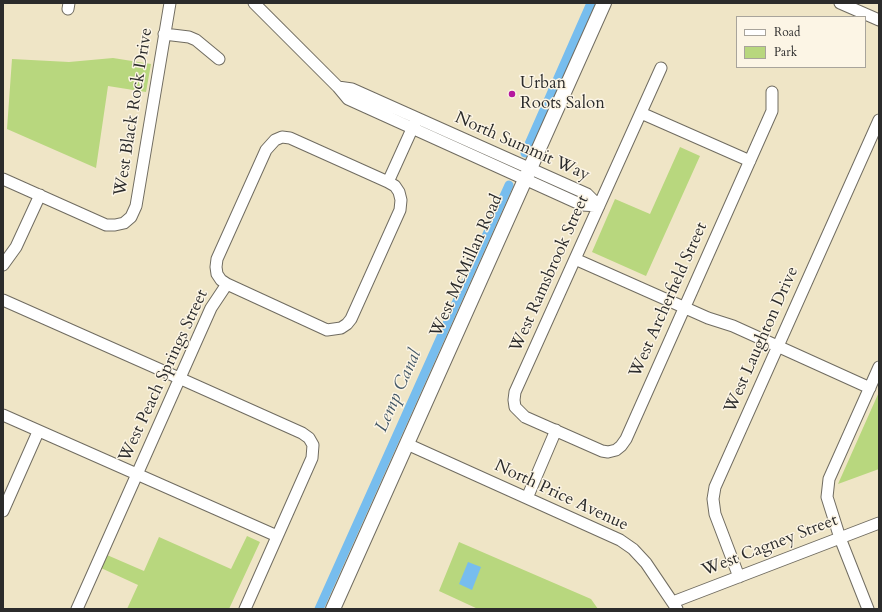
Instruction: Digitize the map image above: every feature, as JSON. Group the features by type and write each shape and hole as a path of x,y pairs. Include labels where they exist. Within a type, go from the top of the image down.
{"main road":[{"name":"West McMillan Road","path":"333,609 604,3"}],"street":[{"name":"West Black Rock Drive","path":"40,195 106,225 124,223 131,216 136,206 170,3"},
{"name":"North Summit Way","path":"254,3 338,87 348,99 412,128 528,174 587,194 599,206"},
{"path":"840,3 879,20"},
{"path":"164,34 189,37 196,40 218,60"},
{"name":"West Ramsbrook Street","path":"556,430 525,417 515,407 515,392 661,68"},
{"name":"North Summit Way","path":"338,87 352,89 417,118 528,174"},
{"name":"West Archerfield Street","path":"556,430 602,451 608,452 616,450 626,440 772,111 772,92"},
{"path":"641,113 750,161"},
{"path":"227,284 327,330 341,328 347,324 400,210 401,200 399,192 395,186 388,182 417,118"},
{"name":"West Laughton Drive","path":"739,577 715,514 713,499 715,487 778,346 875,140 879,120"},
{"name":"West Peach Springs Street","path":"78,609 136,474 211,308 227,284 221,280 218,274 217,259 266,150 275,140 282,137 290,138 388,182"},
{"path":"3,179 40,195 16,247 3,265"},
{"path":"575,259 708,318 733,326 870,388"},
{"path":"3,300 179,378 309,438 313,445 312,458 245,609"},
{"path":"868,609 840,538 827,497 829,479 879,368"},
{"path":"3,416 277,536"},
{"path":"527,498 556,430"},
{"path":"3,511 38,432"},
{"name":"North Price Avenue","path":"407,444 607,533 633,549 646,563 675,605"},
{"name":"West Cagney Street","path":"675,605 739,577 879,523"}],"green space":[{"path":"113,58 151,64 146,92 108,86 96,168 7,129 12,59 69,62"},
{"path":"680,147 700,156 646,276 592,252 615,199 650,214"},
{"path":"879,392 879,469 838,484"},
{"path":"247,536 260,542 229,609 127,609 138,585 101,568 107,555 144,571 159,537 231,569"},
{"path":"459,542 591,599 598,609 478,609 439,591"}],"water":[{"path":"468,562 481,567 472,590 459,584"}],"waterway":[{"name":"Lemp Canal","path":"525,153 591,3"},
{"name":"Lemp Canal","path":"319,609 509,185"}],"place":[{"name":"Urban Roots Salon","path":"512,94"}]}
